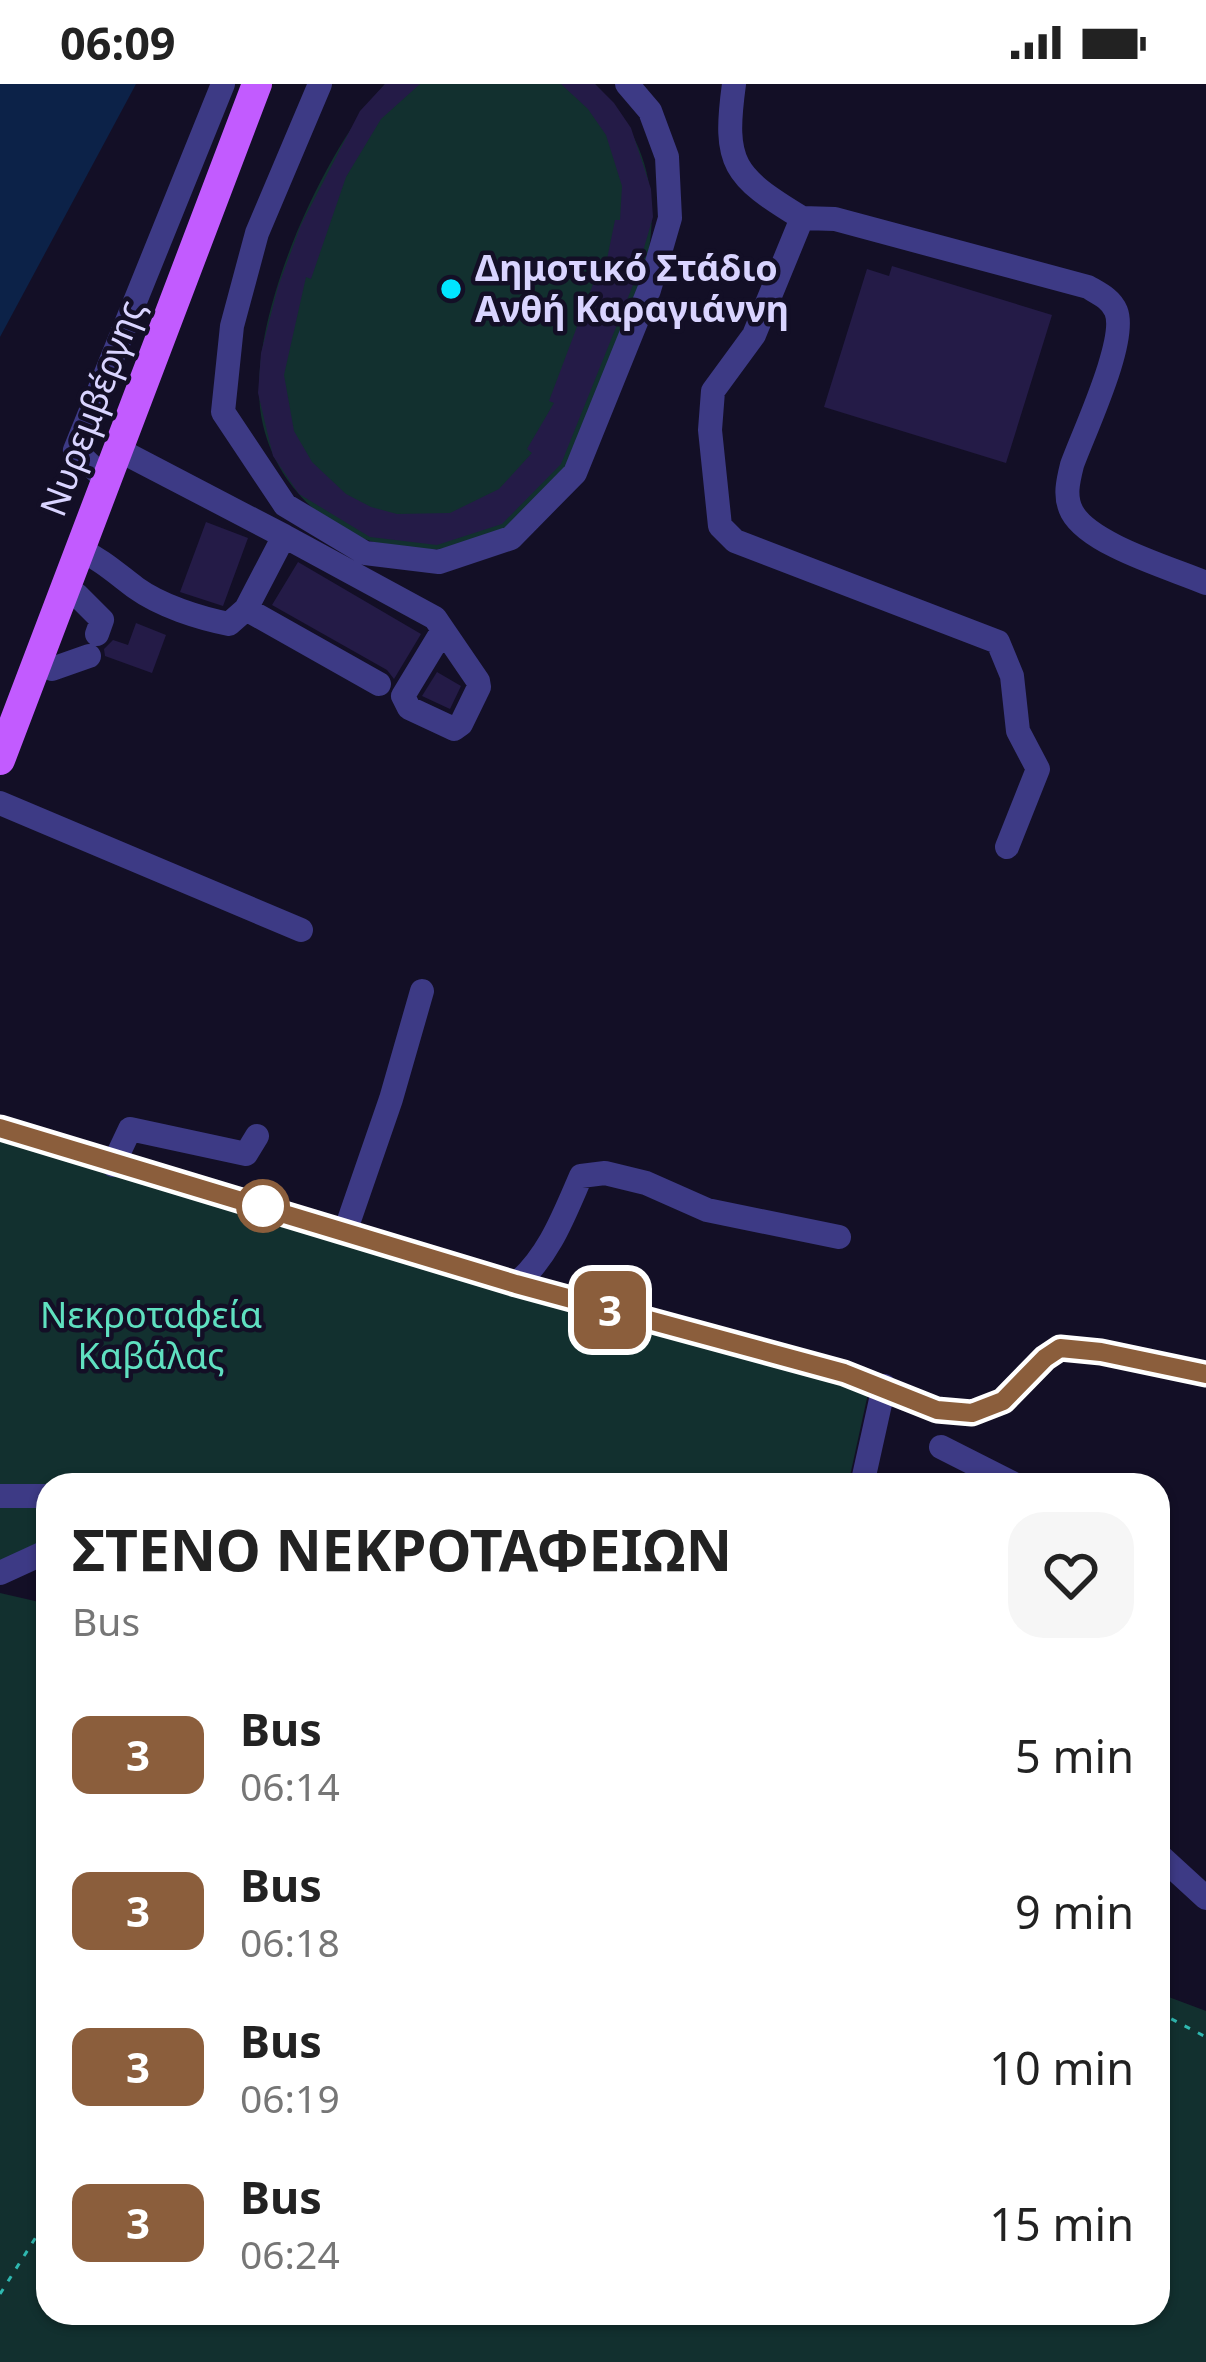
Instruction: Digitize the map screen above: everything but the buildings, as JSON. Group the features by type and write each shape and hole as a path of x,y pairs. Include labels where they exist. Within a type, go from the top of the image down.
{"main road":[{"name":"Νυρεμβέργης","path":"0,760 257,84"}],"street":[{"path":"106,480 75,449 223,84"},
{"path":"320,84 257,233 232,326 223,412 285,505 365,553 439,562 512,538 575,473 649,290 670,218 668,157 650,111 627,84"},
{"path":"734,84 728,134 733,156 742,173 766,196 802,218 835,219 1088,287 1105,296 1116,309 1116,340 1072,465 1067,486 1070,510 1102,539 1206,583"},
{"path":"802,218 754,335 713,391 710,430 720,526 735,541 998,642 1012,676 1018,730 1038,769 1007,847"},
{"path":"117,449 422,610 443,630"},
{"path":"79,549 108,562 140,591 207,620 229,623 246,609 284,536"},
{"path":"52,669 93,645 102,620 76,595"},
{"path":"246,609 379,684"},
{"path":"0,803 301,930"},
{"path":"345,1232 422,991"},
{"path":"0,1128 516,1284 884,1386 937,1410 972,1413 1003,1401 1060,1348 1206,1374"},
{"path":"113,1165 130,1129 246,1154 256,1136"},
{"path":"516,1284 533,1270 553,1238 581,1176 604,1173 646,1183 707,1210 839,1237"},
{"path":"865,1473 884,1386"},
{"path":"940,1447 992,1473"},
{"path":"0,1496 36,1496"},
{"path":"0,1573 36,1556"},
{"path":"1170,1865 1206,1898"}],"path":[{"path":"1170,2018 1206,2037"},
{"path":"0,2294 36,2237"}],"green space":[{"path":"385,84 595,84 634,138 651,195 652,224 640,286 568,465 500,532 448,548 387,546 332,522 289,481 263,425 259,386 264,342 292,245 336,153"},
{"name":"Νεκροταφεία Καβάλας","path":"0,1138 869,1389 851,1473 36,1473 36,1554 0,1571"},
{"path":"0,1593 36,1601 36,2325 1170,2325 1170,1998 1206,2011 1206,2362 0,2362"}],"water":[{"path":"0,84 136,84 0,337"}],"bus line":[{"name":"3","path":"0,1128 516,1284 844,1373 937,1410 972,1413 1003,1401 1060,1348 1206,1374"}],"place":[{"name":"Δημοτικό Στάδιο Ανθή Καραγιάννη","path":"451,289"}]}
